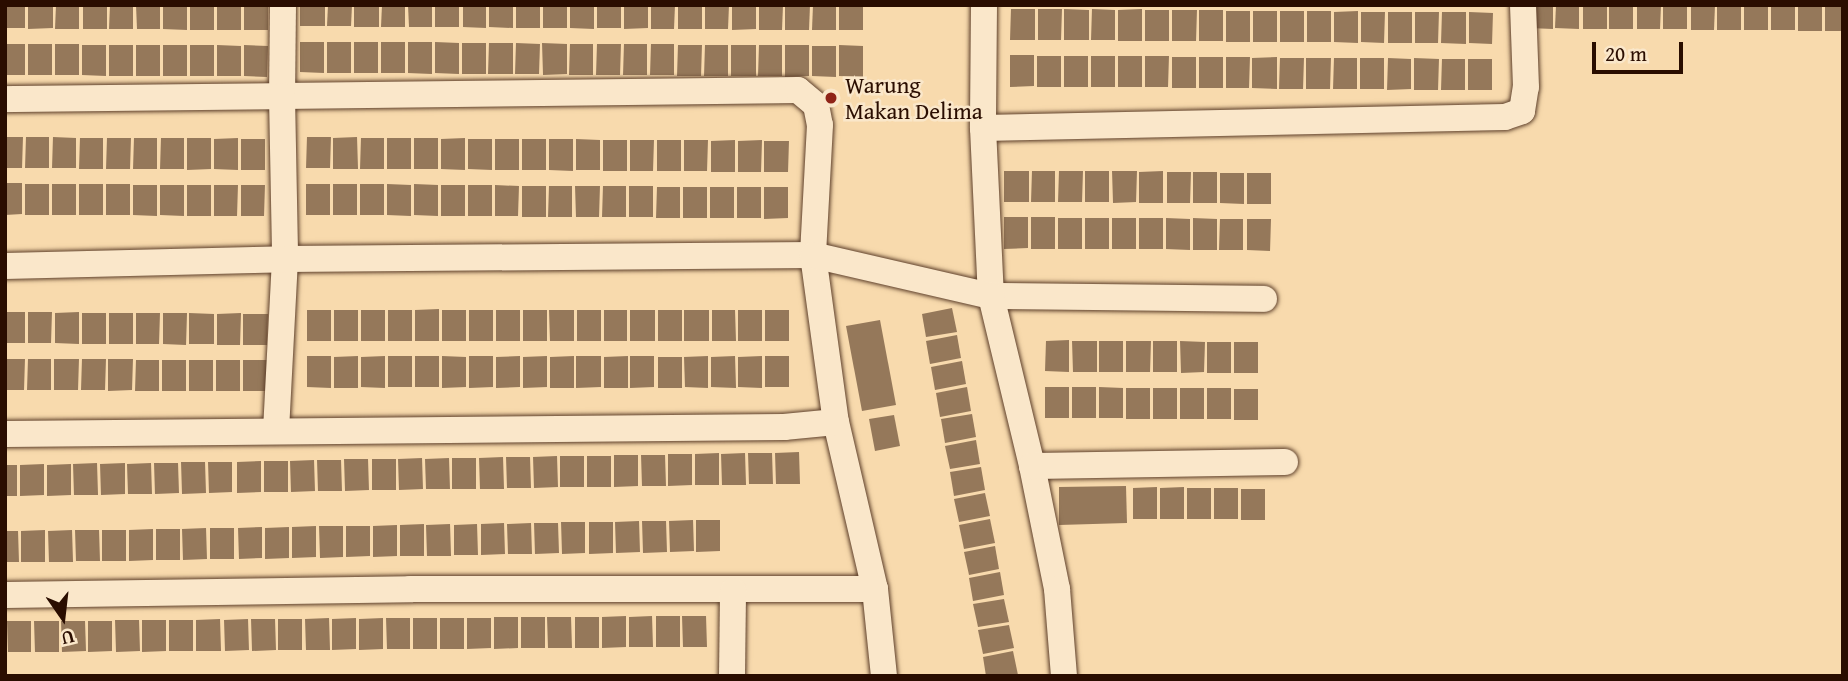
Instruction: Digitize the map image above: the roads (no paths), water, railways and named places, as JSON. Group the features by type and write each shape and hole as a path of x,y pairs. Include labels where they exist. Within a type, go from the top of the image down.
{"street":[{"path":"276,429 285,259 283,5"},
{"path":"984,5 983,128 991,296 1032,466 1057,589 1064,676"},
{"path":"983,128 1506,117 1522,111 1526,87 1522,5"},
{"path":"5,99 797,90 816,105 820,125 813,255 836,422 875,589 884,676"},
{"path":"5,266 285,259 813,255 991,296 1265,299"},
{"path":"5,434 276,429 784,427 836,422"},
{"path":"1032,466 1285,462"},
{"path":"5,595 410,589 875,589"},
{"path":"732,676 733,591"}],"place":[{"name":"Warung Makan Delima","path":"831,98"}]}
